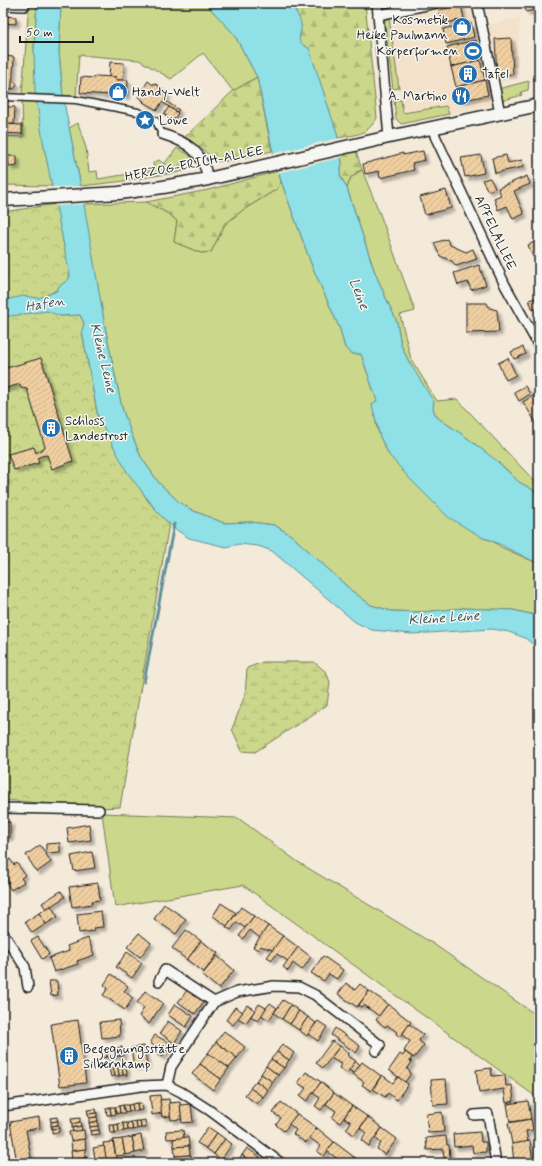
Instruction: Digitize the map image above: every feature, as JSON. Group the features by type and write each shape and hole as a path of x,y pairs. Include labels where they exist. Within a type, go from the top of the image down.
{"main road":[{"name":"HERZOG-ERICH-ALLEE","path":"3,200 86,196 163,187 539,105"}],"street":[{"path":"376,3 389,137"},
{"path":"378,15 436,3"},
{"path":"476,3 500,113"},
{"path":"3,6 24,6"},
{"path":"3,97 68,99 138,112 156,121 162,134 170,136 193,148 198,153 206,168 208,178"},
{"name":"APFELALLEE","path":"434,128 435,136 505,285 539,346"},
{"path":"3,808 99,810"},
{"path":"3,933 26,967 28,987"},
{"path":"159,980 165,970 214,1002"},
{"path":"167,1085 171,1067 214,1002 237,992 274,986 287,985 298,987 315,995 380,1045 376,1051"},
{"path":"3,1106 141,1086 167,1085 209,1110 281,1163"},
{"path":"474,1115 488,1114 496,1163"}],"shaded area":[{"path":"386,3 478,3 483,26 520,17 516,77 495,81 500,103 449,114 446,106 403,113"}],"green space":[{"path":"29,3 37,3 34,48 44,147 53,186 3,185 3,136 23,137 22,94"},
{"path":"61,3 205,3 234,34 257,77 233,91 203,53 171,79 139,60 79,55 76,97 63,97 59,52"},
{"path":"291,3 365,3 377,118 365,131 356,135 338,138 299,40 301,25"},
{"path":"384,18 389,18 399,88 393,89"},
{"path":"257,77 272,151 230,161 216,161 185,137 233,91"},
{"path":"529,81 528,90 521,92 522,95 501,101 498,89"},
{"path":"394,100 401,100 403,113 446,106 449,114 401,124 396,119"},
{"path":"78,123 86,148 89,172 97,171 98,179 154,170 153,163 159,160 164,164 167,174 81,186 69,128"},
{"path":"177,148 191,156 192,162 188,168 184,170 167,174 164,164"},
{"path":"356,151 362,170 356,172 354,176 351,177 347,188 340,175 342,163 341,155"},
{"path":"362,170 380,214 415,311 400,315 411,359 437,401 457,399 539,486 539,496 536,495 535,491 519,482 506,469 466,437 438,418 434,412 433,407 401,345 397,322 374,270 347,188 351,177"},
{"path":"278,171 281,181 277,189 243,210 225,224 211,252 201,253 174,242 177,221 169,214 146,202 208,190"},
{"path":"281,181 312,266 340,329 345,348 353,354 361,354 377,401 376,424 380,437 389,455 483,538 491,540 501,547 539,564 539,616 513,610 463,608 422,612 391,611 371,605 352,591 291,535 274,525 251,522 224,523 194,511 180,503 159,483 141,457 122,408 106,332 83,204 146,202 169,214 177,221 174,242 201,253 211,252 225,224 243,210 277,189"},
{"path":"56,204 70,276 63,285 46,296 60,316 80,315 84,324 82,331 98,417 148,501 169,524 120,807 99,808 5,800 3,796 3,212"},
{"path":"263,662 314,662 326,672 330,682 327,705 255,752 242,751 232,729 245,695 247,668"},
{"path":"102,813 238,818 298,862 432,943 539,1017 539,1099 243,885 115,907"}],"water":[{"path":"37,3 61,3 59,52 63,97 81,187 106,332 122,408 141,457 159,483 180,503 194,511 224,523 251,522 274,525 291,535 352,591 371,605 391,611 422,612 463,608 513,610 539,616 539,649 525,638 509,632 492,629 412,634 372,630 355,622 272,551 258,546 239,544 226,547 189,538 175,529 159,514 127,472 98,417 82,331 84,323 80,315 60,316 47,311 3,317 3,300 24,296 39,298 57,291 59,286 68,280 70,276 44,147 35,92 34,48"},
{"name":"Leine","path":"205,3 291,3 300,21 301,28 299,38 301,43 309,48 337,133 342,163 340,175 347,188 374,270 397,322 401,345 408,360 434,402 434,412 438,418 466,437 497,461 519,482 535,491 536,495 539,496 539,564 491,540 483,538 448,517 409,478 389,455 380,437 372,405 377,401 361,354 353,354 345,348 340,329 312,266 281,181 272,148 257,77 234,34"}],"pier":[{"path":"340,138 343,157 277,173 271,154"},
{"path":"83,186 85,204 55,206 51,187"}],"building":[{"path":"524,3 539,3 539,9 526,12"},
{"path":"461,5 464,19 442,24 439,10"},
{"path":"3,16 16,17 16,24 4,23 3,30"},
{"path":"471,23 474,37 446,44 443,29"},
{"path":"537,23 539,23 539,81 534,81"},
{"path":"511,38 513,74 497,75 495,39"},
{"path":"476,40 480,60 451,67 447,47"},
{"path":"3,56 14,57 12,89 3,89"},
{"name":"Tafel","path":"480,60 485,80 456,87 451,67"},
{"path":"110,62 124,63 123,80 116,80 116,77 109,77"},
{"path":"95,76 116,77 116,80 128,80 127,96 80,93 81,77 94,78"},
{"path":"485,80 488,95 459,101 456,87"},
{"path":"12,81 17,85 14,89 12,89"},
{"path":"148,81 163,89 161,91 168,95 164,100 179,110 177,112 162,102 157,110 143,102 144,101 138,97"},
{"path":"3,107 15,107 14,124 3,124"},
{"path":"169,107 178,113 173,121 164,114"},
{"path":"3,124 22,125 22,134 3,133"},
{"path":"423,151 425,160 412,163 414,170 380,178 379,171 365,174 363,164 403,153 403,155"},
{"path":"481,155 484,173 465,177 461,158"},
{"path":"506,155 508,163 522,160 523,167 495,173 492,158"},
{"path":"8,156 17,156 17,166 9,167"},
{"path":"527,176 530,184 514,191 524,214 513,219 507,206 498,210 494,198 501,195 498,188"},
{"path":"490,178 495,188 488,191 482,180"},
{"path":"446,190 451,208 425,215 420,197"},
{"path":"447,239 450,245 466,252 473,249 477,259 456,266 452,261 440,256 434,243"},
{"path":"539,241 539,255 533,257 528,245"},
{"path":"479,265 486,285 471,290 468,282 458,285 454,273"},
{"path":"535,298 539,307 533,310 529,300"},
{"path":"466,303 487,303 489,308 497,310 499,332 466,333"},
{"path":"523,347 526,354 514,359 511,352"},
{"name":"Schloss Landestrost","path":"41,358 73,461 52,469 47,455 37,458 39,463 14,470 8,454 34,447 36,453 45,447 27,389 21,388 20,384 3,389 3,369"},
{"path":"508,358 516,375 506,380 498,363"},
{"path":"525,386 530,394 519,401 514,392"},
{"path":"538,393 539,423 537,424 523,402"},
{"path":"3,468 7,481 3,482"},
{"path":"3,822 10,822 10,837 3,837"},
{"path":"89,824 91,840 69,843 67,828"},
{"path":"60,843 60,852 46,853 46,844"},
{"path":"40,845 51,862 37,872 26,855"},
{"path":"92,852 95,868 74,871 71,856"},
{"path":"10,859 14,865 17,863 25,875 21,878 24,882 11,890 7,884 9,882 3,873 3,863"},
{"path":"98,883 100,900 92,901 92,904 72,907 69,887"},
{"path":"61,891 65,897 46,909 42,903"},
{"path":"221,903 236,913 227,926 213,916"},
{"path":"164,904 186,919 176,934 154,919"},
{"path":"51,906 58,917 46,924 39,913"},
{"path":"241,907 254,916 245,928 237,922 231,930 226,927"},
{"path":"101,911 103,927 93,928 94,931 79,933 77,914"},
{"path":"39,913 46,924 32,933 25,922"},
{"path":"254,916 268,926 260,938 250,930 243,939 239,936"},
{"path":"268,926 283,936 273,950 260,946 258,950 253,947"},
{"path":"186,930 201,941 187,960 172,948"},
{"path":"139,933 151,943 140,957 127,947"},
{"path":"283,936 298,947 288,961 277,954 272,960 267,957"},
{"path":"38,937 49,954 42,959 31,941"},
{"path":"88,938 94,955 77,961 78,964 54,972 49,958 69,951 67,946"},
{"path":"201,941 218,953 204,972 187,960"},
{"path":"298,947 311,957 302,970 293,963 288,971 283,967"},
{"path":"127,952 142,963 132,978 116,967"},
{"path":"217,956 234,970 219,989 202,975"},
{"path":"323,956 343,970 337,979 329,974 324,981 311,973"},
{"path":"111,974 128,986 124,991 133,998 125,1010 103,995 108,988 104,985"},
{"path":"49,981 57,981 58,995 51,996"},
{"path":"346,983 355,990 360,984 369,991 357,1007 338,994"},
{"path":"188,989 204,1001 195,1014 178,1002"},
{"path":"145,991 163,1003 149,1024 139,1016 144,1008 137,1003"},
{"path":"369,991 388,1004 379,1016 364,1005 362,1007 359,1005"},
{"path":"283,1000 291,1005 282,1019 274,1013"},
{"path":"270,1003 277,1008 269,1020 261,1015"},
{"path":"175,1004 193,1016 186,1027 168,1015"},
{"path":"259,1004 266,1008 258,1021 251,1016"},
{"path":"388,1004 411,1022 400,1037 396,1034 397,1032 387,1025 385,1027 376,1020"},
{"path":"247,1005 255,1010 246,1023 238,1018"},
{"path":"291,1005 299,1011 290,1024 282,1019"},
{"path":"235,1007 243,1012 233,1025 226,1020"},
{"path":"299,1011 308,1017 299,1030 290,1024"},
{"path":"308,1017 316,1023 307,1036 299,1030"},
{"name":"Begegnungsstätte Silbernkamp","path":"78,1020 86,1083 60,1086 51,1024"},
{"path":"119,1020 120,1036 102,1038 100,1022"},
{"path":"168,1021 182,1031 174,1043 160,1033"},
{"path":"318,1021 327,1027 318,1041 308,1034"},
{"path":"409,1024 423,1034 419,1041 424,1045 414,1058 404,1051 410,1041 402,1035"},
{"path":"335,1028 360,1046 356,1053 331,1035"},
{"path":"224,1031 245,1047 237,1058 216,1042"},
{"path":"155,1035 171,1044 162,1057 153,1051 156,1047 150,1043"},
{"path":"332,1041 340,1046 323,1068 316,1063"},
{"path":"216,1042 237,1058 229,1068 208,1053"},
{"path":"282,1044 294,1053 289,1060 277,1052"},
{"path":"144,1046 147,1065 134,1067 131,1048"},
{"path":"340,1046 349,1053 348,1056 356,1061 347,1073 339,1068 341,1064 331,1058"},
{"path":"122,1047 123,1056 119,1056 118,1048"},
{"path":"110,1048 111,1057 107,1057 106,1049"},
{"path":"110,1048 114,1048 115,1057 111,1057"},
{"path":"114,1048 118,1048 119,1056 115,1057"},
{"path":"102,1049 106,1049 107,1057 103,1058"},
{"path":"277,1052 289,1060 284,1068 271,1059"},
{"path":"405,1052 412,1057 410,1061 412,1062 407,1069 411,1073 405,1082 389,1070 400,1054 403,1056"},
{"path":"208,1053 229,1068 221,1079 200,1064"},
{"path":"271,1059 284,1068 278,1075 266,1066"},
{"path":"356,1061 360,1065 354,1073 349,1070"},
{"path":"362,1062 381,1076 371,1091 362,1085 364,1082 353,1074"},
{"path":"200,1064 221,1079 213,1090 192,1074"},
{"path":"126,1066 127,1075 123,1075 122,1067"},
{"path":"266,1066 278,1075 273,1082 261,1074"},
{"path":"118,1067 122,1067 123,1075 119,1076"},
{"path":"118,1067 119,1076 115,1076 113,1068"},
{"path":"109,1068 113,1068 115,1076 111,1077"},
{"path":"491,1068 492,1076 505,1075 506,1086 512,1085 514,1101 506,1103 504,1089 479,1093 476,1070"},
{"path":"306,1072 321,1082 307,1101 300,1096 306,1088 298,1083"},
{"path":"261,1074 273,1082 268,1090 256,1081"},
{"path":"382,1075 393,1083 398,1077 408,1084 397,1100 388,1093 385,1097 373,1089"},
{"path":"446,1079 448,1104 433,1105 431,1080"},
{"path":"256,1081 268,1090 263,1097 250,1088"},
{"path":"321,1082 334,1093 321,1110 315,1106 320,1098 313,1093"},
{"path":"250,1088 263,1097 257,1104 245,1095"},
{"path":"334,1093 352,1106 340,1123 332,1118 336,1111 326,1104"},
{"path":"160,1095 162,1113 152,1115 150,1096"},
{"path":"169,1099 171,1116 162,1117 160,1100"},
{"path":"528,1101 531,1119 510,1122 507,1104"},
{"path":"180,1102 182,1119 171,1120 169,1103"},
{"path":"281,1102 297,1114 284,1131 276,1125 281,1118 273,1113"},
{"path":"137,1103 141,1103 142,1110 138,1111"},
{"path":"137,1103 138,1111 133,1111 132,1104"},
{"path":"132,1104 133,1111 129,1112 128,1105"},
{"path":"191,1104 193,1122 182,1123 180,1105"},
{"path":"123,1105 125,1113 120,1113 119,1106"},
{"path":"123,1105 128,1105 129,1112 125,1113"},
{"path":"119,1106 120,1113 116,1114 115,1107"},
{"path":"352,1106 368,1117 354,1135 346,1129 351,1122 344,1118"},
{"path":"110,1107 115,1107 116,1114 111,1115"},
{"path":"110,1107 111,1115 107,1115 106,1108"},
{"path":"96,1109 97,1113 88,1114 87,1110"},
{"path":"442,1112 444,1132 428,1133 426,1114"},
{"path":"97,1113 97,1117 89,1118 88,1114"},
{"path":"297,1114 317,1128 306,1143 293,1134 296,1130 289,1124"},
{"path":"39,1117 40,1128 26,1130 32,1163 17,1163 10,1122"},
{"path":"57,1117 58,1121 51,1122 50,1118"},
{"path":"97,1117 98,1121 89,1123 89,1118"},
{"path":"368,1117 382,1128 369,1146 361,1140 366,1133 360,1128"},
{"path":"80,1118 80,1122 72,1124 71,1119"},
{"path":"531,1119 533,1130 526,1131 528,1142 512,1144 508,1123"},
{"path":"145,1120 146,1128 141,1128 140,1121"},
{"path":"58,1121 58,1125 51,1126 51,1122"},
{"path":"98,1121 98,1126 90,1127 89,1123"},
{"path":"136,1121 140,1121 141,1128 137,1129"},
{"path":"136,1121 137,1129 133,1130 131,1122"},
{"path":"80,1122 81,1126 72,1128 72,1124"},
{"path":"131,1122 133,1130 128,1130 127,1123"},
{"path":"123,1123 124,1131 119,1132 118,1124"},
{"path":"123,1123 127,1123 128,1130 124,1131"},
{"path":"118,1124 119,1132 115,1133 114,1125"},
{"path":"58,1125 59,1128 52,1129 51,1126"},
{"path":"109,1125 114,1125 115,1133 110,1133"},
{"path":"81,1126 82,1131 73,1132 72,1128"},
{"path":"98,1126 99,1130 90,1131 90,1127"},
{"path":"208,1127 217,1133 206,1148 197,1143"},
{"path":"59,1128 59,1132 52,1133 52,1129"},
{"path":"317,1128 334,1142 324,1156 317,1151 321,1146 310,1138"},
{"path":"382,1128 397,1139 385,1155 377,1149 381,1143 375,1138"},
{"path":"84,1130 85,1139 71,1141 69,1132"},
{"path":"99,1130 100,1134 91,1135 90,1131"},
{"path":"183,1130 184,1138 167,1139 166,1131"},
{"path":"480,1132 481,1142 486,1142 486,1152 473,1153 472,1145 454,1147 453,1134"},
{"path":"217,1133 225,1139 214,1154 206,1148"},
{"path":"141,1135 144,1151 135,1153 132,1137"},
{"path":"446,1136 447,1145 449,1145 450,1158 444,1158 443,1149 427,1150 426,1138"},
{"path":"132,1137 135,1153 125,1155 122,1139"},
{"path":"188,1137 189,1146 174,1147 173,1139"},
{"path":"85,1139 86,1149 72,1151 71,1141"},
{"path":"122,1139 125,1155 116,1156 113,1140"},
{"path":"225,1139 232,1144 221,1160 214,1154"},
{"path":"530,1141 533,1162 514,1163 512,1144"},
{"path":"113,1142 116,1158 106,1160 103,1143"},
{"path":"334,1142 354,1157 350,1163 337,1163 339,1160 327,1151"},
{"path":"104,1146 107,1163 96,1163 93,1148"},
{"path":"189,1146 190,1155 175,1156 174,1147"},
{"path":"247,1148 260,1157 255,1163 252,1163 242,1155"},
{"path":"85,1149 86,1158 72,1160 71,1151"},
{"path":"191,1155 192,1163 176,1163 175,1156"},
{"path":"242,1155 252,1163 236,1163"},
{"path":"354,1157 363,1163 350,1163"},
{"path":"86,1158 87,1163 72,1163 72,1160"}],"waterway":[{"path":"144,682 174,524"}],"place":[{"name":"Kosmetik Heike Paulmann","path":"462,27"},
{"name":"Körperformen","path":"473,51"},
{"name":"Tafel","path":"468,74"},
{"name":"Handy-Welt","path":"118,92"},
{"name":"A. Martino","path":"461,96"},
{"name":"Löwe","path":"145,120"},
{"name":"Schloss Landestrost","path":"51,428"},
{"name":"Begegnungsstätte Silbernkamp","path":"69,1056"}],"water label":[{"name":"Hafen","path":"45,304"},
{"name":"Kleine Leine","path":"103,358"},
{"name":"Kleine Leine","path":"444,618"}]}
